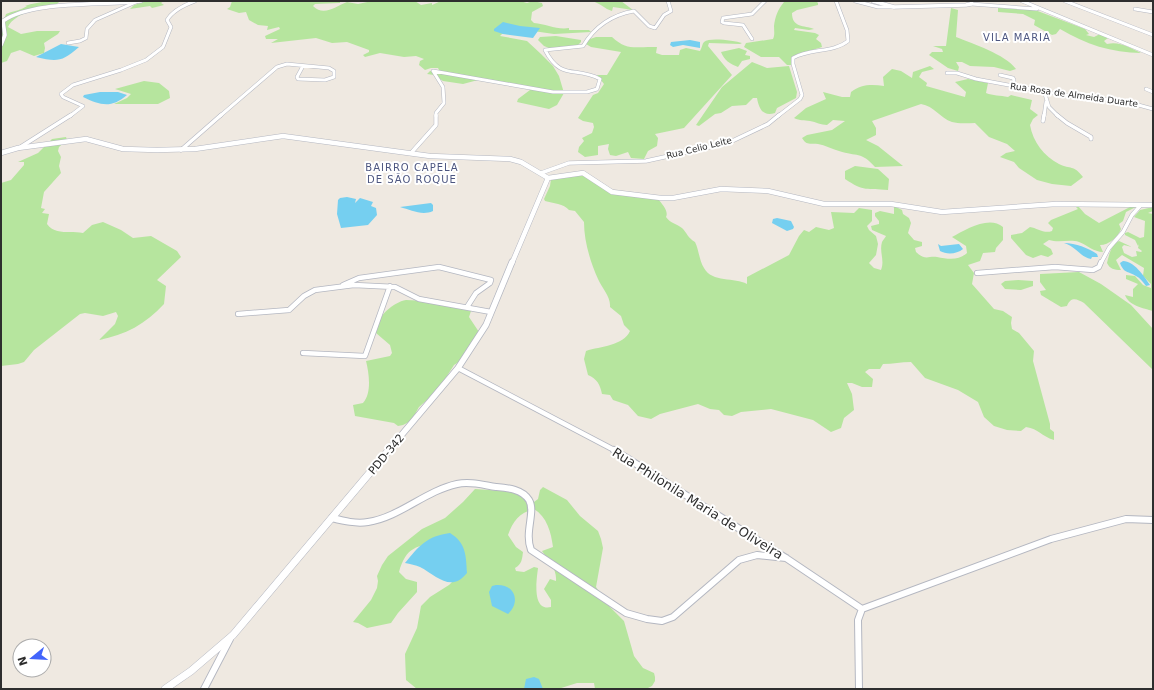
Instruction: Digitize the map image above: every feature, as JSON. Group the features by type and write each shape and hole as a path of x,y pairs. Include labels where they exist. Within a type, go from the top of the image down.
{"street":[{"path":"1,45 5,35 3,21 8,15 18,10 40,5 82,2 139,1"},
{"path":"68,43 84,41 86,38 87,29 94,20 139,1"},
{"path":"18,148 82,109 83,106 81,104 63,97 61,94 64,90 73,85 134,66 152,56 162,48 171,27 167,20 169,16 178,9 195,1"},
{"path":"411,153 436,124 436,114 444,102 443,87 433,71 561,92 589,93 597,89 600,79 590,74 566,72 551,62 545,50 583,46 587,39 595,31 618,14 634,11 649,26 655,28 664,15 671,11 668,1"},
{"path":"752,39 743,25 724,23 722,22 723,18 752,14 765,1"},
{"name":"Rua Celio Leite","path":"541,172 574,162 654,160 728,143 768,124 800,99 802,95 793,64 793,58 812,51 843,45 848,41 849,34 836,1"},
{"path":"855,1 878,7 894,8 949,7 971,3 1041,9"},
{"path":"872,1 894,8"},
{"path":"1022,1 1152,54"},
{"path":"1065,1 1153,35"},
{"path":"1135,9 1153,12"},
{"path":"180,150 277,67 283,64 303,66 332,69 334,77 325,80 298,79 297,77 303,66"},
{"name":"Rua Rosa de Almeida Duarte","path":"947,73 957,73 992,82 1080,98 1120,100 1153,109"},
{"path":"992,82 1004,73"},
{"path":"1000,75 1013,78 1014,80 1012,86"},
{"path":"1146,89 1153,92"},
{"path":"1043,121 1046,102 1044,91"},
{"path":"1046,102 1060,119 1088,135 1091,139"},
{"path":"1,153 18,148 64,141 86,140 109,144 123,149 180,150 232,145 283,136 448,158 510,159 521,162 541,172 548,178 583,173 612,192 661,198 673,198 721,189 768,191 824,204 891,204 942,212 1056,204 1153,206"},
{"name":"PDD-342","path":"165,689 191,671 232,635 458,368 486,325 548,178"},
{"path":"977,273 1054,267 1093,270 1099,267 1109,248 1124,232 1132,215 1140,206"},
{"path":"339,286 359,278 439,267 491,280 490,283 478,290 467,308"},
{"path":"238,314 287,311 315,290 354,285 390,286 419,299 491,312"},
{"path":"303,354 365,356 390,286"},
{"name":"Rua Philonila Maria de Oliveira","path":"458,368 606,445 786,558 862,609"},
{"path":"332,518 344,523 358,524 373,522 385,518 442,489 457,484 470,483 515,490 524,493 530,501 532,507 527,538 531,550 626,613 647,620 662,621 673,617 739,560 751,555 762,554 786,558"},
{"path":"859,689 858,620 862,609 1051,539 1126,519 1153,520"},
{"path":"204,689 232,635"}],"green space":[{"path":"46,1 60,1 57,4 23,14 16,18 8,27 21,34 37,31 60,31 58,34 44,43 44,53 34,56 20,50 11,53 7,61 1,63 1,20 6,14 23,9 28,5"},
{"path":"147,1 164,1 161,3 164,5 152,8 150,6 130,9 134,5"},
{"path":"232,1 340,1 340,3 315,4 313,6 321,11 326,11 347,2 358,4 372,1 415,1 421,5 432,3 432,5 441,1 520,1 527,3 533,1 542,3 543,6 532,12 531,20 534,23 560,28 569,28 569,30 589,30 591,32 554,34 526,30 502,34 500,36 527,41 553,66 559,76 564,93 557,105 549,109 517,102 518,99 530,89 478,80 463,84 443,81 434,75 427,74 430,71 439,70 438,68 425,70 419,65 420,61 424,59 416,56 404,57 380,53 365,57 363,55 369,52 369,50 347,42 332,43 316,38 271,43 278,39 266,39 265,36 280,29 279,27 267,30 268,26 258,25 249,20 246,12 239,13 227,9 230,7"},
{"path":"592,1 621,1 633,10 613,7 612,11"},
{"path":"782,1 816,1 818,3 818,5 797,10 792,13 796,24 814,29 809,30 795,28 794,30 819,35 816,39 821,43 822,47 793,56 791,65 787,65 779,57 761,57 744,47 746,43 773,39 775,19 778,10 784,2"},
{"path":"951,8 958,10 956,37 997,54 1016,69 1010,71 994,67 970,66 962,62 956,62 959,67 958,71 948,68 929,55 932,52 943,52 942,49 933,46 946,46"},
{"path":"998,8 1035,10 1085,29 1089,34 1086,35 1094,37 1100,34 1108,38 1104,41 1107,44 1121,44 1141,53 1130,53 1099,47 1060,29 1056,34 1052,35 1034,25 1035,20 1023,14 998,12"},
{"path":"556,36 581,40 581,42 577,46 549,48 544,46 538,40 540,37"},
{"path":"596,37 612,37 623,45 633,47 657,47 656,53 662,55 679,55 680,50 686,48 700,51 704,42 711,40 728,40 742,43 709,43 708,46 732,75 684,128 655,134 658,138 657,146 648,151 644,159 631,158 628,152 616,156 610,155 608,149 609,144 598,146 598,155 585,157 578,152 579,147 584,141 582,138 592,133 594,127 593,123 583,121 578,118 593,95 598,93 604,84 597,75 607,75 621,52 591,47 586,44 590,39"},
{"path":"739,48 747,51 745,55 750,56 750,59 742,61 738,67 732,65 721,52"},
{"path":"752,62 767,68 789,66 797,92 796,98 777,108 775,113 767,114 760,109 757,98 753,98 746,105 732,106 721,113 715,114 699,126 696,125 722,87"},
{"path":"930,66 934,69 922,72 919,77 927,83 926,86 965,97 966,92 955,82 968,79 988,83 986,93 989,94 1008,97 1011,95 1032,100 1030,109 1038,115 1033,119 1030,125 1031,131 1040,148 1054,161 1063,166 1077,170 1083,177 1071,186 1052,184 1037,180 1019,168 1014,162 1000,157 1006,153 1015,151 1007,144 989,137 975,123 952,122 944,118 930,107 921,104 872,121 876,128 876,135 866,140 878,146 903,166 875,167 862,156 845,153 821,145 807,143 802,138 807,135 832,130 845,121 833,120 827,125 823,125 794,118 806,108 826,99 823,92 842,97 850,97 851,92 863,86 884,86 883,77 892,69 901,71 912,78 913,72"},
{"path":"144,81 159,83 169,91 170,98 158,104 114,104 127,98 131,94 115,89"},
{"path":"66,137 67,140 59,147 58,151 61,157 59,166 61,173 44,192 41,208 45,209 42,213 49,214 47,224 51,228 59,231 83,233 92,225 103,222 121,230 133,238 151,236 177,251 181,257 157,280 166,286 164,304 150,317 134,328 118,335 99,340 115,324 118,316 116,312 103,316 85,313 80,314 34,350 24,362 1,366 1,183 11,180 24,165 24,162 18,162 38,153 52,139"},
{"path":"855,166 878,169 889,179 888,190 861,188 845,179 845,171"},
{"path":"583,175 607,191 658,199 667,212 666,217 682,228 695,242 702,265 708,273 718,278 747,284 747,277 789,255 799,236 804,230 809,232 816,227 829,230 834,228 831,212 854,213 859,208 872,210 872,221 867,226 876,236 878,244 876,255 869,263 874,268 881,270 881,246 886,236 872,230 871,226 879,224 875,213 880,211 894,214 894,206 902,210 903,214 909,218 911,223 908,233 914,240 922,242 922,246 915,248 919,255 924,257 953,259 964,256 967,253 966,246 952,237 984,223 997,224 1003,227 1003,240 996,248 995,252 983,253 980,261 968,265 974,273 972,284 994,309 1003,311 1012,317 1012,329 1019,333 1034,351 1033,361 1050,424 1050,429 1054,432 1054,440 1026,427 1021,431 1007,430 994,426 984,417 978,402 958,390 925,378 911,362 883,364 880,369 869,369 865,372 873,379 872,387 862,387 852,383 847,383 852,394 854,410 844,418 841,428 831,432 813,420 771,409 741,412 732,416 724,415 719,410 710,409 698,404 660,414 651,419 638,416 628,405 613,400 610,395 602,394 598,382 588,375 584,359 586,351 617,343 627,336 630,331 624,325 621,316 610,307 608,296 595,272 586,244 584,222 575,211 569,210 561,205 545,201 544,199 550,186 551,179"},
{"path":"1075,206 1078,206 1085,214 1099,223 1130,207 1136,207 1126,212 1123,221 1119,224 1121,229 1120,232 1115,238 1107,244 1100,245 1103,252 1097,251 1076,241 1049,240 1043,244 1051,249 1053,254 1048,257 1041,255 1033,258 1026,255 1011,238 1011,235 1022,233 1030,227 1043,231 1052,231 1053,228 1048,223 1051,220 1078,209"},
{"path":"1153,207 1153,211 1148,213 1153,214 1153,311 1133,304 1125,295 1133,297 1133,289 1138,284 1126,279 1126,275 1135,276 1143,285 1151,288 1151,284 1143,276 1144,268 1122,255 1116,260 1121,270 1112,269 1107,263 1112,248 1119,241 1132,247 1124,245 1122,247 1124,253 1132,257 1137,256 1136,251 1142,251 1138,248 1139,244 1138,246 1135,240 1125,235 1125,233 1128,232 1140,238 1144,237 1145,221 1134,217 1140,210"},
{"path":"1079,272 1101,284 1131,305 1153,329 1153,370 1084,303 1074,299 1070,301 1067,306 1061,307 1041,295 1040,291 1046,290 1040,282 1040,274"},
{"path":"1005,281 1033,281 1033,286 1021,290 1005,289 1001,284"},
{"path":"401,301 447,302 471,311 469,317 479,332 467,357 454,365 438,390 419,407 411,421 398,426 394,423 355,416 353,405 363,403 368,394 369,377 366,361 390,356 392,353 390,345 376,333 378,322 390,308"},
{"path":"543,487 567,500 580,516 598,531 603,548 596,587 609,606 624,621 634,656 643,668 654,673 655,681 652,686 646,689 595,689 594,683 577,683 558,689 417,689 406,680 405,654 417,628 421,606 430,597 449,585 458,576 440,543 419,546 409,552 405,557 399,572 406,579 417,582 417,592 391,623 367,628 353,622 371,600 377,588 377,576 382,565 388,556 422,529 445,518 475,489 518,492 534,502 538,499 540,490","holes":["534,509 548,525 553,547 542,551 552,565 556,577 556,581 550,579 544,589 551,600 551,607 545,607 540,604 538,599 536,586 538,568 534,567 524,572 516,571 515,568 520,563 523,552 516,547 508,535 514,522 520,515"]}],"water":[{"path":"503,22 520,26 540,28 533,38 503,34 494,31 494,29"},
{"path":"690,40 700,42 700,48 683,45 673,47 670,45 671,42"},
{"path":"61,44 79,47 68,56 59,60 49,60 36,57"},
{"path":"100,92 118,92 127,95 111,104 100,104 83,97 84,95"},
{"path":"347,197 356,199 355,203 360,198 373,202 371,206 376,208 377,215 368,225 341,228 337,214 338,200 340,198"},
{"path":"431,203 433,205 433,211 425,213 400,207"},
{"path":"777,218 791,221 794,227 793,229 787,231 772,223 773,219"},
{"path":"1064,243 1086,248 1097,254 1098,257 1092,257 1091,259 1087,258"},
{"path":"938,244 941,246 959,244 963,249 955,253 946,253 940,251"},
{"path":"1123,261 1131,263 1135,266 1150,285 1146,286 1133,274 1125,271 1120,263"},
{"path":"450,533 459,541 464,550 467,573 461,579 455,582 444,581 420,567 405,563 429,539 442,534"},
{"path":"496,585 508,587 514,595 514,604 508,614 492,606 489,592 492,586"},
{"path":"534,677 539,679 543,689 524,689 526,679"}],"district":[{"name":"VILA MARIA","path":"1017,37"},
{"name":"BAIRRO CAPELA DE SÃO ROQUE","path":"412,172"}]}
